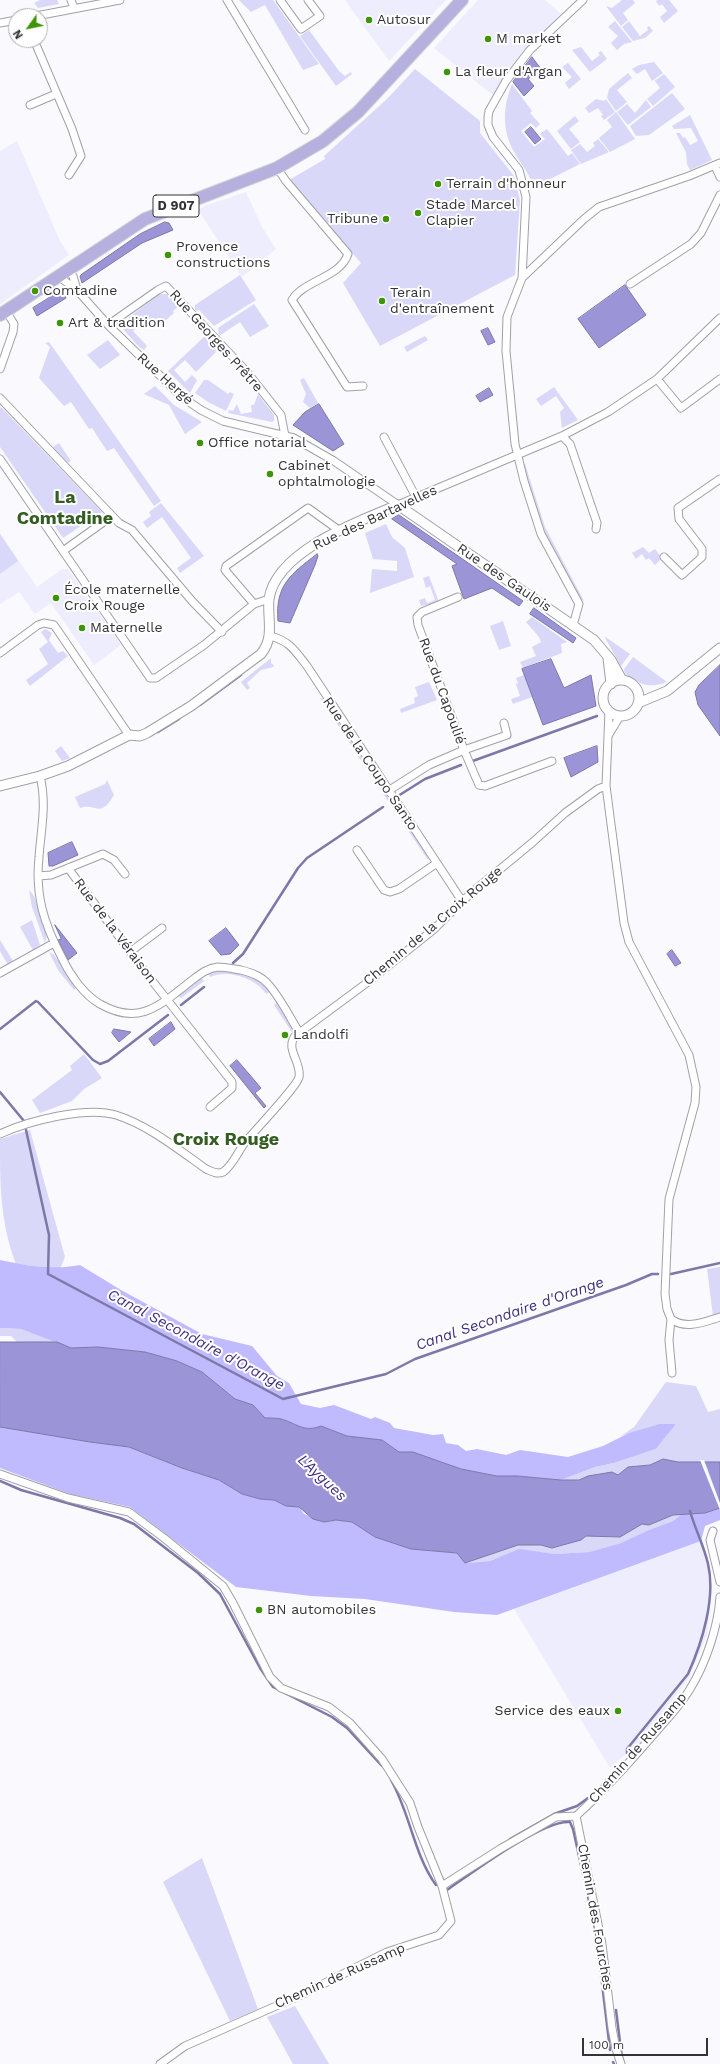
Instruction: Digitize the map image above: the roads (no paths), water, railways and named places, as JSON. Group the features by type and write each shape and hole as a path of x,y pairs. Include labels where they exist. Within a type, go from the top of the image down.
{"main road":[{"name":"D 907","path":"3,313 130,227 152,216 277,168 323,141 350,120 462,0"}],"street":[{"path":"71,0 74,8"},
{"path":"48,13 120,0"},
{"path":"227,0 305,130"},
{"path":"280,0 301,29 320,16 308,0"},
{"path":"573,625 579,604 541,534 531,506 517,454 506,351 507,317 522,278 526,210 525,190 519,170 490,131 489,111 506,81 530,50 583,0"},
{"path":"37,48 72,129 81,156 69,175"},
{"path":"30,105 56,94"},
{"path":"522,278 584,219 599,207 661,186 718,164 720,177"},
{"path":"277,168 286,181 348,254 346,260 330,273 296,294 292,300 347,387 362,386"},
{"path":"630,284 691,244 702,233 720,195"},
{"name":"Rue Hergé","path":"68,269 73,276 77,290"},
{"name":"Rue Hergé","path":"58,276 77,290 108,326 182,398 223,421 294,438 312,448 398,505"},
{"name":"Rue Georges Prêtre","path":"108,326 158,290 166,286 247,372 281,415 285,436"},
{"path":"0,369 14,324 3,313"},
{"name":"Rue des Bartavelles","path":"0,786 40,776 68,766 130,736 147,733 214,690 261,654 268,643 270,636 269,599 275,582 288,565 318,542 416,497 562,436 608,412 657,379 720,318"},
{"path":"657,379 681,408 720,379"},
{"path":"0,398 112,516 132,530 192,601 222,632"},
{"path":"562,436 570,444 597,523 596,529"},
{"path":"384,437 416,497"},
{"path":"0,459 150,678 156,678 222,632 254,604 269,599"},
{"path":"664,556 682,575 702,557 702,550 679,519 678,508 720,479"},
{"name":"Rue des Gaulois","path":"398,505 594,640 607,654 622,680"},
{"path":"254,604 225,570 226,566 308,508 340,531"},
{"path":"64,551 112,516"},
{"name":"Rue du Capoulié","path":"388,791 429,766 464,750 418,625 417,617 422,612 458,597"},
{"path":"0,653 38,625 50,623 54,625 130,736"},
{"name":"Rue de la Coupo Santo","path":"270,636 285,641 292,647 462,901"},
{"path":"607,737 620,716 631,712 638,703 661,693 682,680 720,648"},
{"path":"607,654 611,684"},
{"path":"638,703 637,690 633,685 622,680 611,684 604,694 606,706 609,711 606,786 624,923 629,942 689,1056 696,1087 695,1103 668,1199 665,1294 667,1309 671,1319 669,1340 672,1373"},
{"path":"637,690 661,693"},
{"path":"609,711 620,716"},
{"path":"504,723 507,735 464,750 475,780 482,786 552,761"},
{"path":"0,1134 27,1123 80,1113 116,1115 156,1134 206,1168 219,1173 229,1167 252,1133 299,1078 299,1070 292,1039 299,1032 268,984 254,974 217,967 207,970 167,1000 150,1011 141,1014 132,1014 107,1008 92,998 73,976 54,943 39,899 38,876 45,798 40,776"},
{"name":"Chemin de la Croix Rouge","path":"299,1032 388,966 433,930 462,901 565,813 598,789 606,786"},
{"path":"357,850 384,890 390,892 399,889 437,863"},
{"path":"68,868 87,859 103,854 114,860 125,874"},
{"name":"Rue de la Véraison","path":"38,876 51,875 68,868 130,952 232,1082 232,1088 210,1107"},
{"path":"130,952 162,928"},
{"path":"0,973 54,943"},
{"path":"671,1319 681,1324 698,1323 720,1317"},
{"path":"0,1474 68,1498 129,1512 164,1538 223,1586 270,1676 281,1688 329,1707 350,1723 382,1759 410,1803 442,1886 500,1848 556,1817 576,1816"},
{"path":"713,1531 710,1540 720,1582"},
{"name":"Chemin de Russamp","path":"576,1816 612,1783 690,1689 700,1672 708,1648 720,1597"},
{"name":"Chemin des Fourches","path":"576,1816 602,1944 612,2028 616,2049 621,2064"},
{"name":"Chemin de Russamp","path":"160,2064 185,2046 301,1995 387,1952 439,1935 451,1921 442,1886"}],"water":[{"path":"532,57 541,69 528,79 534,86 524,96 513,82"},
{"path":"531,127 541,139 535,144 525,132"},
{"path":"165,222 169,223 173,230 142,243 82,283 80,276 82,274 140,234"},
{"path":"625,285 646,315 599,348 578,319"},
{"path":"57,293 64,294 66,298 37,316 33,308"},
{"path":"488,328 495,342 488,345 481,331"},
{"path":"489,388 493,395 480,402 476,396"},
{"path":"319,404 344,444 333,451 293,425 305,412"},
{"path":"399,515 523,601 519,606 492,588 464,599 452,566 457,564 392,519"},
{"path":"317,554 318,556 315,565 290,623 278,621 279,598 282,589 292,574"},
{"path":"534,608 576,638 573,643 530,614"},
{"path":"551,659 564,688 591,675 596,706 543,725 522,669"},
{"path":"720,665 720,736 698,705 695,692 699,685"},
{"path":"597,746 598,762 571,777 564,758"},
{"path":"72,842 78,855 53,866 49,866 48,853"},
{"path":"55,925 77,953 68,960 58,940 61,939"},
{"path":"226,928 239,945 230,954 221,955 209,941"},
{"path":"672,950 681,963 675,966 667,954"},
{"path":"171,1022 175,1029 154,1046 149,1039"},
{"path":"114,1029 131,1032 119,1042 112,1033"},
{"path":"237,1060 261,1088 255,1093 266,1106 264,1108 230,1066"},
{"name":"L'Aygues","path":"0,1342 57,1342 71,1348 98,1347 145,1352 177,1361 202,1372 235,1399 253,1405 265,1418 281,1419 305,1428 315,1428 321,1426 347,1436 382,1440 399,1452 413,1452 461,1469 497,1476 579,1480 588,1476 612,1472 618,1475 628,1467 650,1465 663,1459 678,1462 720,1462 720,1508 705,1513 673,1515 649,1525 642,1524 620,1537 586,1536 581,1540 552,1548 541,1545 518,1545 465,1563 457,1553 411,1549 375,1537 352,1522 336,1520 324,1522 313,1519 299,1507 286,1506 274,1500 260,1499 242,1494 219,1480 182,1468 129,1447 0,1427"}],"waterway":[{"path":"200,705 241,675"},
{"path":"470,762 597,716"},
{"path":"158,732 179,719"},
{"path":"398,796 425,779 461,765"},
{"path":"233,963 243,954 298,868 307,858 383,807"},
{"path":"181,1005 204,987"},
{"path":"0,1029 36,1001 93,1060 100,1064 108,1061 168,1015"},
{"name":"Canal Secondaire d'Orange","path":"0,1092 24,1121"},
{"name":"Canal Secondaire d'Orange","path":"26,1130 49,1235 48,1274 283,1399 386,1374 415,1359 626,1285 652,1274 658,1274"},
{"name":"Canal Secondaire d'Orange","path":"671,1274 720,1263"},
{"path":"0,1481 21,1490 120,1518 134,1524 198,1573 220,1594 260,1668 273,1687 332,1717 347,1728 382,1766"},
{"path":"627,1753 627,1749 688,1674 703,1635 709,1606 710,1577 706,1557 690,1511"},
{"path":"600,1788 610,1775"},
{"path":"391,1780 403,1806 422,1861 436,1885"},
{"path":"510,1839 554,1814 577,1806 595,1793"},
{"path":"569,1820 573,1829 596,1933 610,2050"},
{"path":"447,1890 524,1839 556,1824 568,1822"},
{"path":"616,2010 622,2058"}],"place":[{"name":"Autosur","path":"369,20"},
{"name":"M market","path":"488,39"},
{"name":"La fleur d'Argan","path":"447,72"},
{"name":"Terrain d'honneur","path":"438,184"},
{"name":"Stade Marcel Clapier","path":"418,213"},
{"name":"Tribune","path":"386,219"},
{"name":"Provence constructions","path":"168,255"},
{"name":"Comtadine","path":"35,291"},
{"name":"Terain d'entraînement","path":"382,301"},
{"name":"Art & tradition","path":"60,323"},
{"name":"Office notarial","path":"200,443"},
{"name":"Cabinet ophtalmologie","path":"270,474"},
{"name":"École maternelle Croix Rouge","path":"56,598"},
{"name":"Maternelle","path":"82,628"},
{"name":"Landolfi","path":"285,1035"},
{"name":"BN automobiles","path":"259,1610"},
{"name":"Service des eaux","path":"618,1711"}],"district":[{"name":"La Comtadine","path":"65,508"},
{"name":"Croix Rouge","path":"226,1140"}]}
